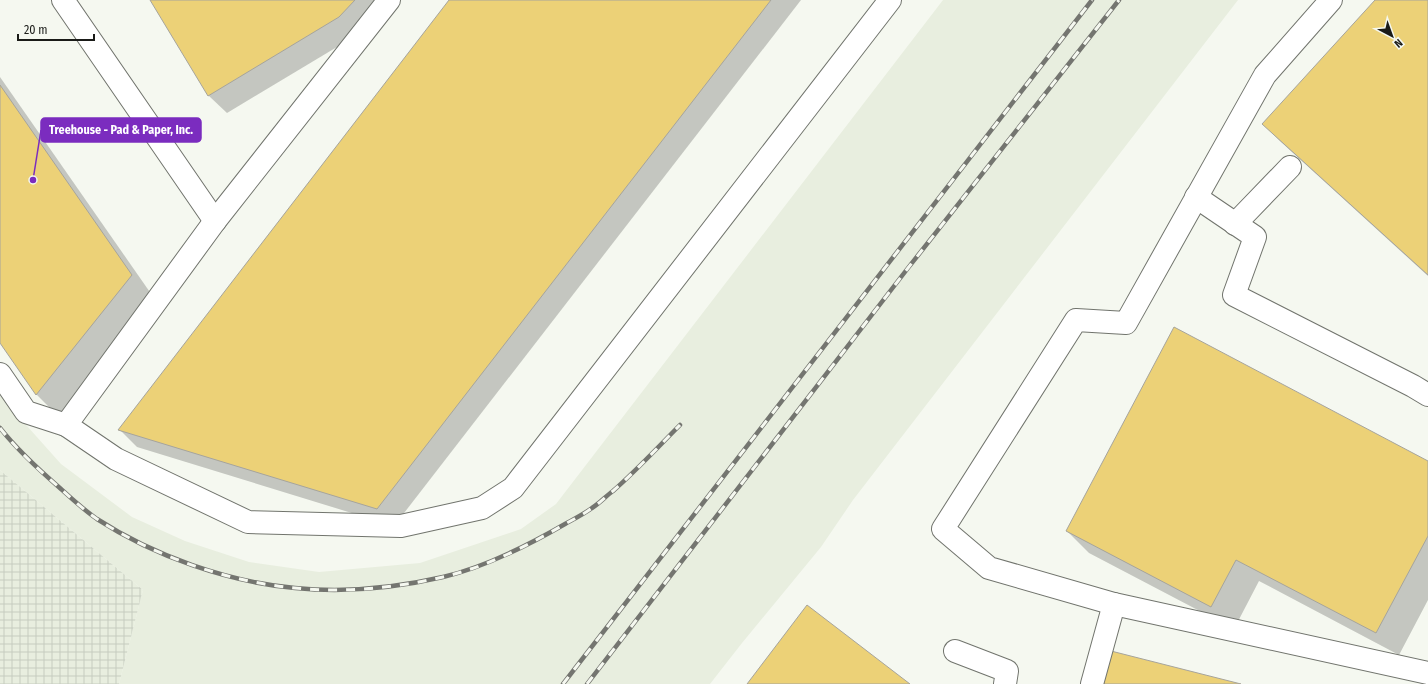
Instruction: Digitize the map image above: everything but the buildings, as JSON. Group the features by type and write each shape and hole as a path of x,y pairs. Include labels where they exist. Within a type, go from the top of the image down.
{"lane":[{"path":"63,0 214,221"},
{"path":"66,425 214,221 389,0"},
{"path":"0,374 26,412 66,425 116,459 248,522 401,526 482,508 512,488 890,0"},
{"path":"1331,0 1264,75 1126,323 1076,320 944,529 989,568 1114,604 1428,673"},
{"path":"1235,224 1290,167"},
{"path":"1196,197 1255,237 1234,295 1428,395"},
{"path":"1092,684 1114,604"},
{"path":"955,651 1007,671 1005,684"}],"shaded area":[{"path":"943,0 1238,0 853,500 821,547 710,684 119,684 143,590 0,470 0,392 11,408 61,464 132,517 185,541 249,562 319,572 420,563 521,529 556,504"},
{"path":"0,470 143,590 119,684 0,684"}],"railway":[{"path":"563,684 1092,0"},
{"path":"587,684 908,268 1119,0"},
{"path":"0,428 29,460 83,508 97,519 143,545 192,565 244,580 295,588 351,590 388,587 443,577 475,568 521,548 595,506 630,475 680,425"}],"place":[{"name":"Treehouse - Pad & Paper, Inc.","path":"33,180"}]}
